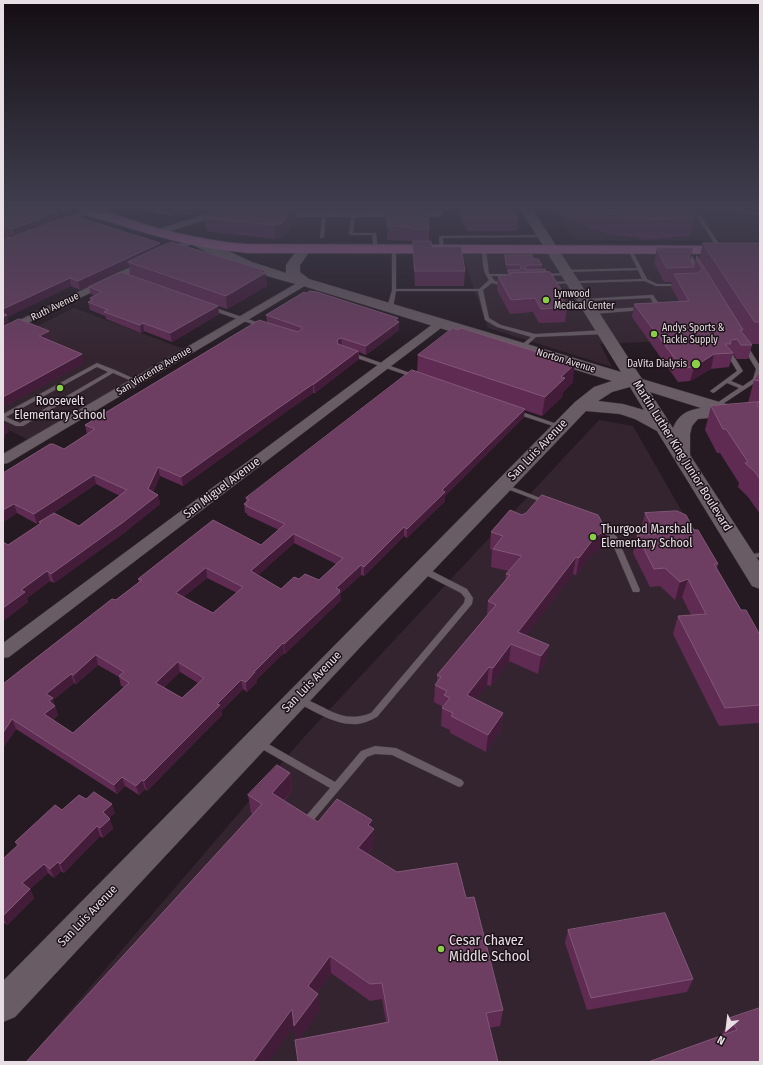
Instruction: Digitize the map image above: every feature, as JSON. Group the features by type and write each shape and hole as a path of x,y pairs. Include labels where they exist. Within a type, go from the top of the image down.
{"street":[{"name":"Ruth Avenue","path":"3,332 123,277 155,260"},
{"name":"Norton Avenue","path":"231,260 279,277 304,282 635,381 714,398 760,421"},
{"path":"297,260 293,265 293,273 304,282"},
{"name":"Martin Luther King Junior Boulevard","path":"559,260 681,456 752,556 760,581"},
{"name":"San Vincente Avenue","path":"3,460 304,282"},
{"name":"San Miguel Avenue","path":"3,652 441,323"},
{"name":"San Luis Avenue","path":"3,1005 256,741 581,406 595,393 609,386 635,381"},
{"path":"581,406 600,406 625,409 642,415 664,428"},
{"path":"681,456 680,436 682,427 686,420 693,415 713,412 730,414 760,421"}],"lane":[{"path":"390,308 394,290 394,260"},
{"path":"485,260 487,275 491,281 500,284 515,284"},
{"path":"635,260 645,280"},
{"path":"692,260 703,278"},
{"path":"689,268 691,265 696,265"},
{"path":"545,283 569,276 640,269"},
{"path":"487,275 518,275"},
{"path":"534,275 645,280 656,285 684,285"},
{"path":"394,290 480,290 491,281"},
{"path":"480,290 487,319 499,326 535,336 605,332"},
{"path":"588,306 651,296 659,308 652,308"},
{"path":"206,306 270,328"},
{"path":"588,306 645,309"},
{"path":"522,347 535,336"},
{"path":"714,398 743,388 756,380 760,368 743,343"},
{"path":"341,350 422,379"},
{"path":"714,398 727,382 740,371 732,356"},
{"path":"3,417 97,365 136,381"},
{"path":"3,417 18,425 21,424 113,371"},
{"path":"727,382 743,388"},
{"path":"512,410 560,427"},
{"path":"503,486 553,505"},
{"path":"594,522 601,525 612,537 636,590"},
{"path":"297,699 350,721 361,720 374,715 468,604 469,598 464,591 422,570"},
{"path":"256,741 336,787"},
{"path":"309,819 364,754 375,750 393,751 458,783"}],"shaded area":[{"path":"464,260 687,260 735,338 600,344 612,367 488,328"},
{"name":"Roosevelt Elementary School","path":"74,308 184,349 29,440 3,427 3,343"},
{"path":"599,420 633,426 760,648 760,1062 26,1062 304,737"}],"building":[{"path":"3,260 124,260 78,281 70,278 3,309"},
{"path":"133,260 230,260 264,270 261,272 265,273 226,296 128,262"},
{"path":"414,260 463,260 465,271 415,271"},
{"path":"506,260 538,260 542,265 528,265 524,268 528,270 545,269 546,272 509,274 508,270 519,270 522,267 519,265 507,265"},
{"path":"663,260 690,260 694,267 667,268"},
{"path":"696,260 699,260 743,330 740,330 752,345 741,345 737,339 732,340 730,342 731,344 725,344 733,353 714,354 694,367 682,368 634,304 689,301 674,274 697,273 702,270"},
{"path":"714,260 760,260 760,322 755,322"},
{"path":"121,272 218,306 170,333 143,323 140,325 104,312 108,310 88,302 93,300 90,298 102,292 89,287"},
{"path":"550,272 566,297 561,298 567,307 541,309 535,298 511,300 498,276 511,275 511,273"},
{"path":"310,291 398,318 395,320 399,322 366,346 341,338 337,340 338,344 358,351 314,384 181,477 158,467 148,489 158,495 51,574 47,571 21,590 25,592 3,608 3,542 8,545 54,513 79,526 127,490 94,475 34,514 14,504 3,510 3,473 50,444 64,449 95,429 85,425 259,320 298,332 302,329 301,327 266,315 304,292 306,293"},
{"path":"19,319 49,331 39,336 82,354 3,397 3,327"},
{"path":"453,328 458,330 461,328 575,364 561,377 565,378 545,397 418,355"},
{"path":"412,370 525,409 442,490 445,492 407,529 404,527 364,567 361,565 336,588 340,590 339,593 284,644 283,643 246,682 241,680 217,704 220,705 144,781 142,780 136,786 122,777 114,785 12,719 3,733 3,684 112,599 116,600 142,580 138,579 213,520 261,545 285,524 246,506 247,505 244,504 249,500 246,498","holes":["294,534 343,558 319,580 305,574 299,579 294,577 281,589 251,571","206,568 243,587 213,613 176,593","96,655 124,672 119,676 129,683 73,733 44,714 55,706 49,701 53,698 46,694 71,674 73,675","178,662 204,678 182,698 156,683"]},
{"path":"760,372 760,381 754,380"},
{"path":"759,402 757,406 760,407 760,479 745,463 748,462 726,429 723,429 711,406"},
{"path":"542,495 598,515 606,530 595,537 579,558 576,557 518,632 549,645 541,656 511,644 493,668 489,667 467,695 503,713 488,735 451,716 453,713 442,708 450,698 444,695 447,691 435,685 441,677 437,675 496,605 488,601 510,575 506,574 522,556 493,549 503,536 491,532 510,510 522,515 526,513"},
{"path":"677,511 686,515 694,530 698,530 718,564 714,564 741,610 746,610 760,635 760,705 725,708 678,616 706,614 688,579 680,582 665,568 654,569 637,535 656,534 645,513"},
{"path":"277,765 290,773 272,793 318,822 337,799 372,820 368,825 374,829 358,848 397,872 457,863 466,898 474,897 503,1010 486,1013 498,1062 298,1062 295,1040 389,1022 382,983 370,984 330,956 308,986 318,994 294,1026 292,1009 253,1062 26,1062 262,804 248,795"},
{"path":"94,792 112,804 103,812 110,819 100,828 97,826 60,864 58,862 50,869 44,864 22,883 30,889 3,916 3,859 19,844 15,842 55,805 62,810 79,795 86,799"},
{"path":"665,913 693,979 591,998 568,930"},
{"path":"760,1008 760,1062 648,1062 737,1030 730,1018"}],"place":[{"name":"Lynwood Medical Center","path":"546,300"},
{"name":"Andys Sports & Tackle Supply","path":"654,334"},
{"name":"DaVita Dialysis","path":"696,364"},
{"name":"Roosevelt Elementary School","path":"60,388"},
{"name":"Thurgood Marshall Elementary School","path":"593,537"},
{"name":"Cesar Chavez Middle School","path":"441,949"}]}
